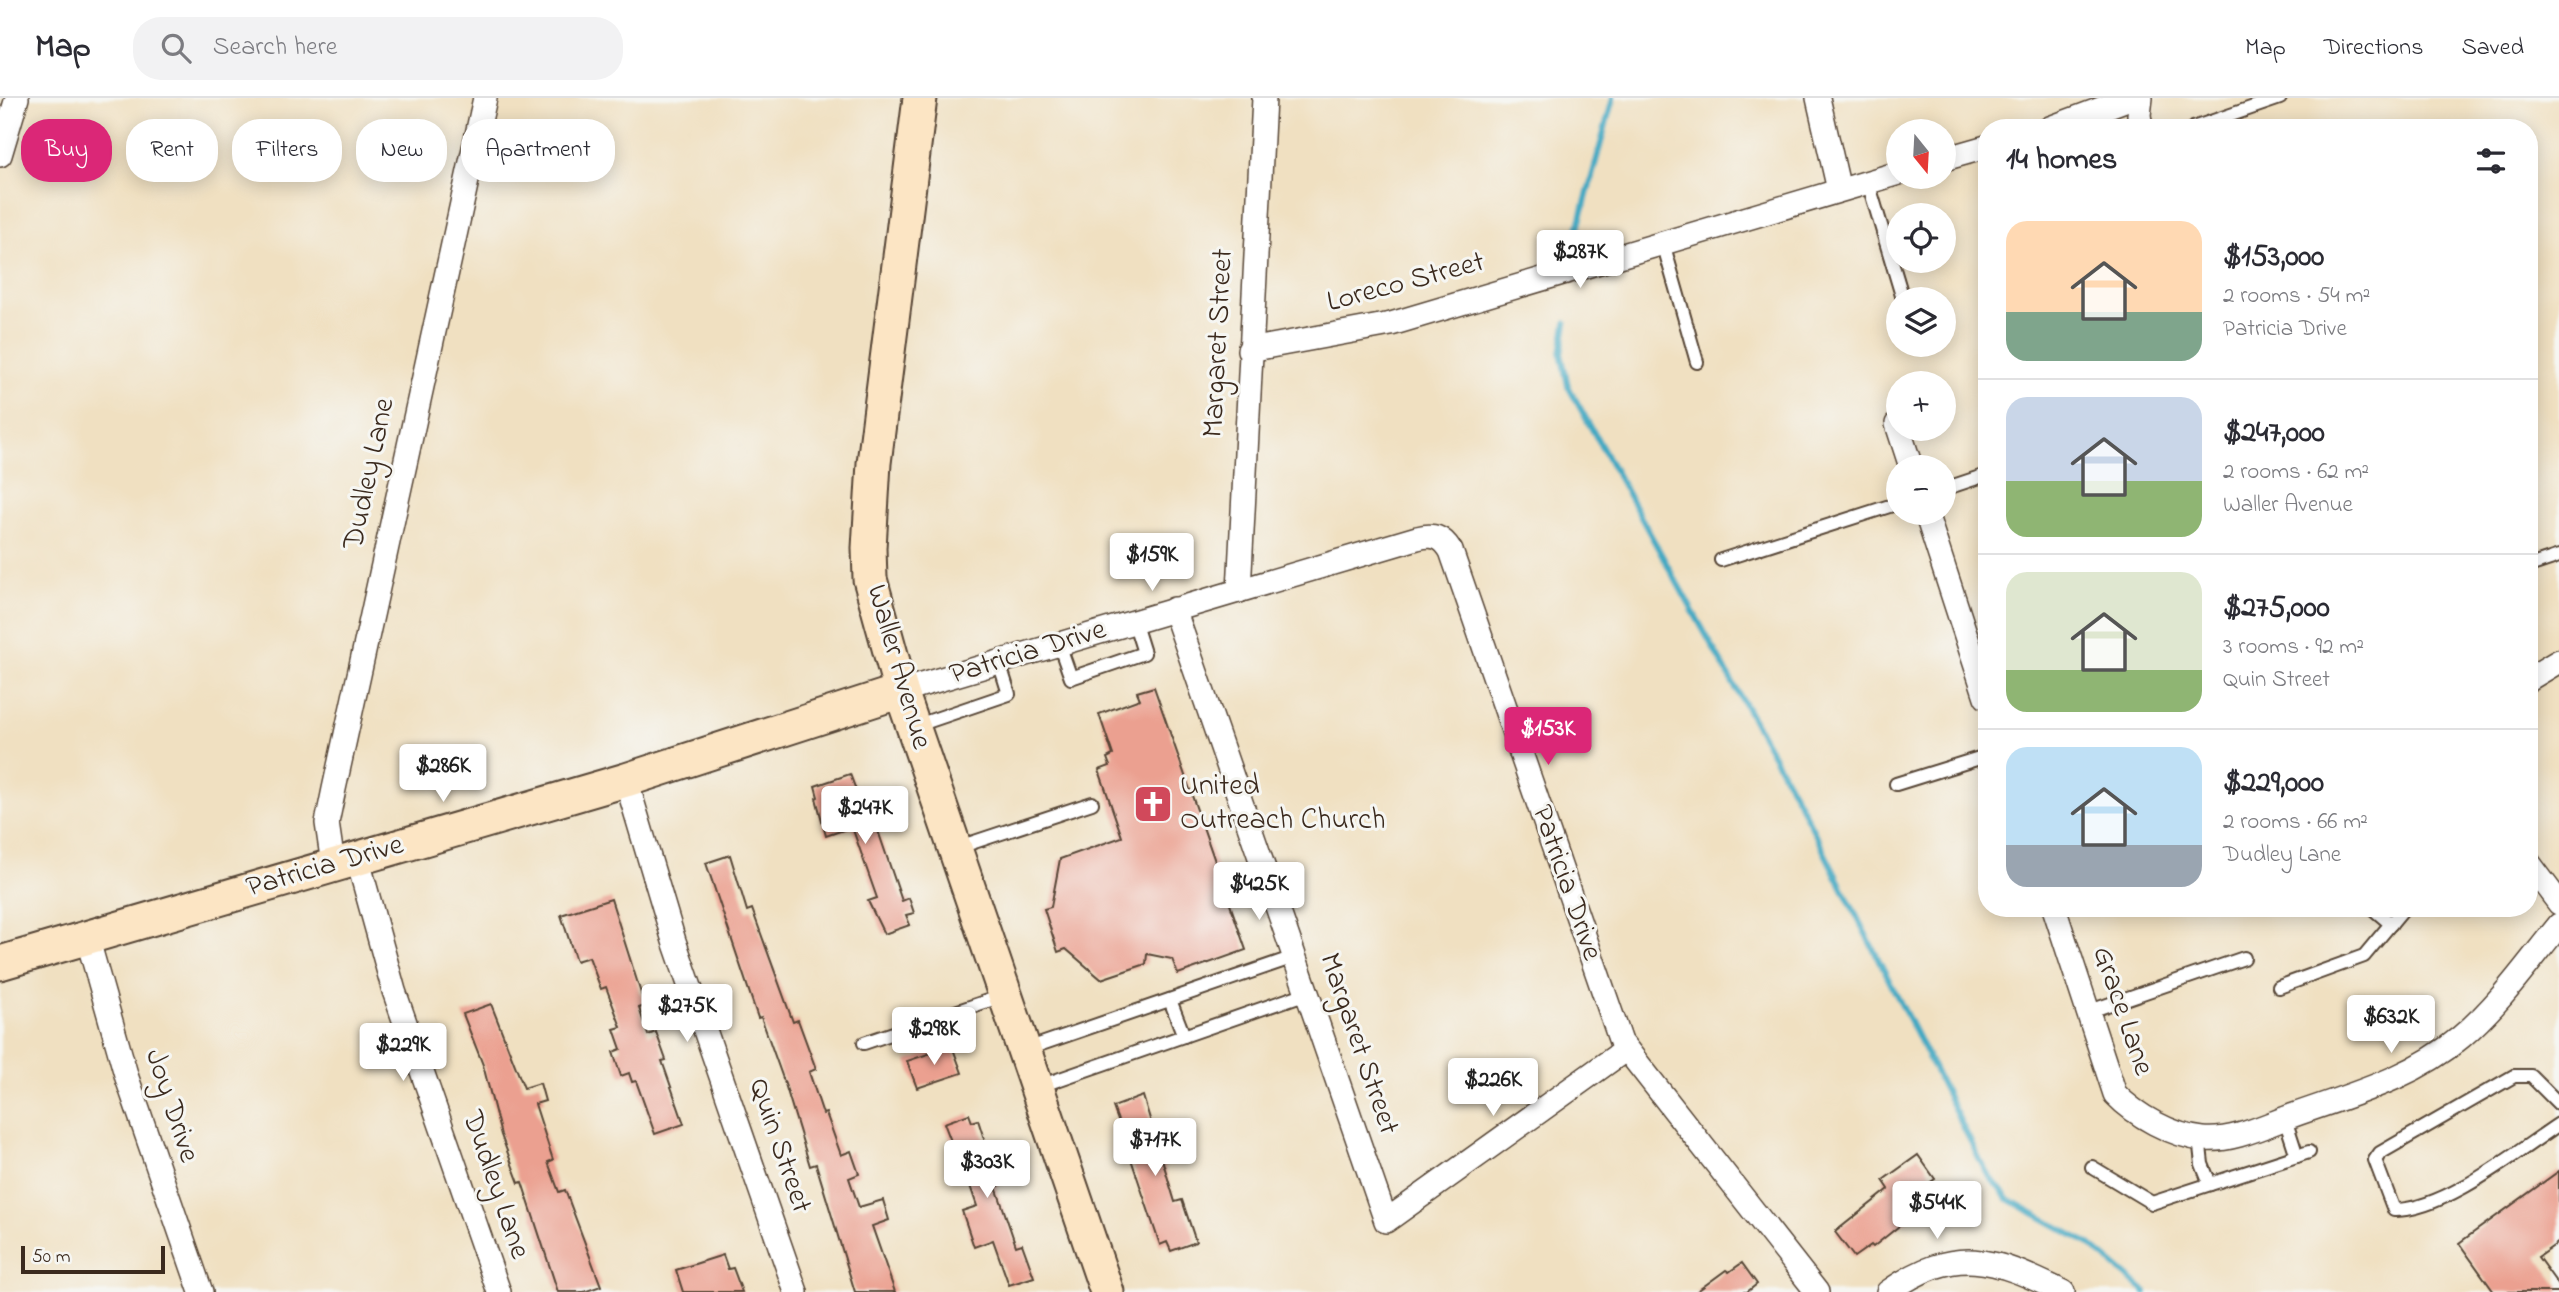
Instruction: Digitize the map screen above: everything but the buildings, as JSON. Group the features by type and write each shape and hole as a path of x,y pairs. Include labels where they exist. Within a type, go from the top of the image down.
{"street":[{"path":"0,155 17,98"},
{"name":"Dudley Lane","path":"485,98 331,801 327,839 345,861 394,991 499,1292"},
{"name":"Waller Avenue","path":"920,98 874,463 869,548 876,608 913,727 1107,1292"},
{"name":"Margaret Street","path":"1239,591 1249,350 1264,98"},
{"path":"1818,98 1839,190"},
{"path":"2074,119 2130,98"},
{"path":"2141,98 2141,119"},
{"path":"1956,156 1978,149"},
{"name":"Loreco Street","path":"1249,350 1391,324 1886,177"},
{"path":"1930,525 1978,672"},
{"name":"Patricia Drive","path":"0,962 626,780 901,691 1174,609 1423,537 1440,538 1446,543 1625,1050 1817,1292"},
{"name":"Margaret Street","path":"1174,609 1386,1221 1625,1050"},
{"path":"2538,674 2559,661"},
{"name":"Quin Street","path":"626,780 674,941 796,1292"},
{"path":"2538,875 2559,903"},
{"name":"Grace Lane","path":"2057,917 2115,1094 2126,1105 2194,1138"},
{"path":"2194,1138 2219,1139 2285,1119 2384,1084 2429,1061 2488,1012 2559,925"},
{"name":"Joy Drive","path":"87,937 127,1078 201,1292"},
{"path":"1888,1292 1909,1277 1940,1263 1971,1260 2001,1266 2063,1292"}],"lane":[{"path":"2219,119 2280,98"},
{"path":"1868,182 1899,287"},
{"path":"1663,243 1696,362"},
{"path":"1956,485 1978,478"},
{"path":"1721,560 1886,507"},
{"path":"2538,563 2559,556"},
{"path":"1059,644 1071,678 1144,653 1134,621"},
{"path":"913,727 1009,694 999,662"},
{"path":"1896,784 1978,758"},
{"path":"955,848 1092,803"},
{"path":"2383,917 2391,923"},
{"path":"2279,987 2364,956 2396,917"},
{"path":"1024,1051 1294,957"},
{"path":"2087,1012 2244,958"},
{"path":"1037,1087 1307,993"},
{"path":"864,1043 1005,995"},
{"path":"1170,1000 1184,1036"},
{"path":"2559,1104 2531,1076 2514,1076 2380,1153 2375,1160 2394,1210 2406,1210 2470,1185 2559,1124"},
{"path":"2092,1167 2152,1203 2303,1154 2285,1119"},
{"path":"2194,1138 2210,1184"}],"waterway":[{"path":"1578,229 1613,98"},
{"path":"1566,323 1561,353 1568,386 1801,806 1986,1172 2008,1199 2089,1244 2146,1292"}],"place":[{"name":"United Outreach Church","path":"1153,804"}]}
